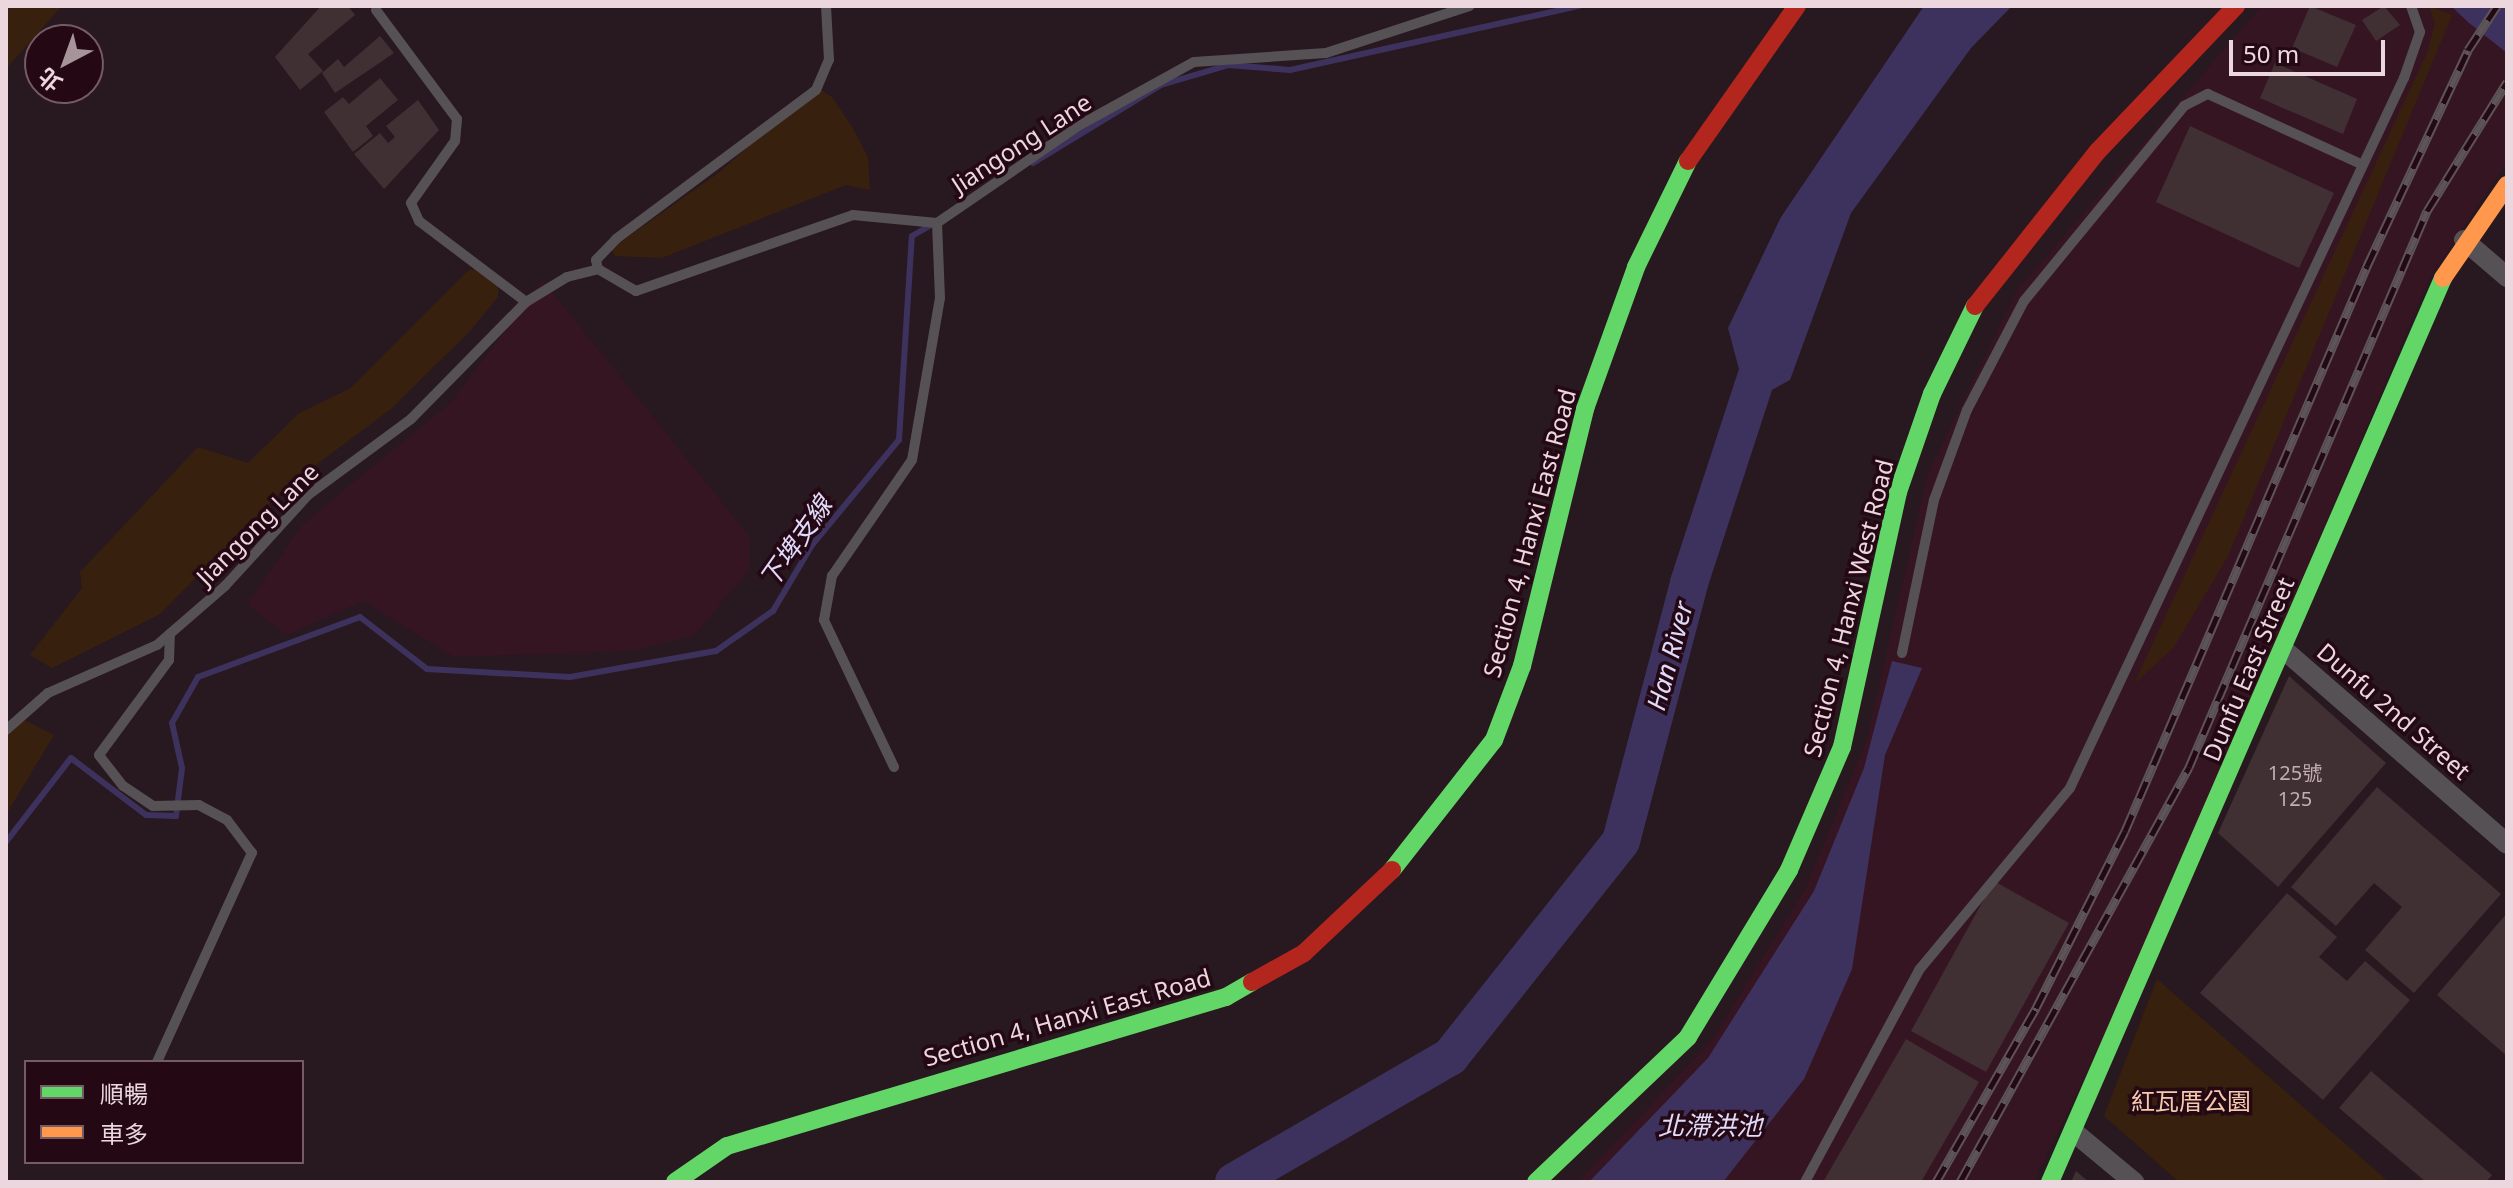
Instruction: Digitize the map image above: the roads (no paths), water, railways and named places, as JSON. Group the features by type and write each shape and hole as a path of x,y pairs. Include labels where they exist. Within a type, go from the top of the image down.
{"street":[{"name":"Section 4, Hanxi East Road","path":"675,1182 727,1146 1226,997 1304,953 1410,853 1494,740 1522,666 1585,409 1636,267 1693,151 1797,6"},
{"name":"Section 4, Hanxi West Road","path":"1536,1182 1688,1037 1789,870 1842,747 1898,492 1932,394 1978,301 2098,151 2236,6"},
{"name":"Dunfu East Street","path":"2050,1182 2075,1133 2436,288 2464,240 2507,185"},
{"path":"2464,240 2507,277"},
{"name":"Dunfu 2nd Street","path":"2283,649 2507,844"},
{"path":"2075,1133 2134,1182"}],"lane":[{"path":"598,269 596,260 616,239 816,90 829,60 826,6"},
{"name":"Jiangong Lane","path":"6,730 48,693 170,634 225,586 308,495 411,419 526,302 598,269 636,291 853,215 937,223 1078,126 1194,62 1326,53 1470,6"},
{"path":"1805,1182 1926,959 2070,788 2363,165 2420,32 2411,6"},
{"path":"376,10 457,119 455,141 411,203 419,221 526,302"},
{"path":"1902,653 1934,500 1967,410 2024,301 2184,106 2208,94 2363,165"},
{"path":"894,767 824,620 832,576 912,460 940,298 937,223"},
{"path":"158,1060 252,853 227,820 199,805 153,806 123,786 99,755 169,660 170,634"}],"water":[{"path":"1924,6 2012,6 1971,48 1851,213 1790,380 1748,403 1728,328 1781,217"},
{"path":"2451,6 2507,6 2507,53 2469,23"},
{"name":"北滯洪池","path":"1892,661 1922,668 1885,755 1852,969 1804,1079 1723,1182 1589,1182 1708,1058 1814,891 1864,768"}],"waterway":[{"name":"下埤支線","path":"1033,163 1161,85 1228,65 1290,70 1579,6"},
{"name":"下埤支線","path":"6,842 71,758 146,815 176,816 182,768 172,723 198,677 360,617 427,669 570,677 716,651 773,611 812,545 899,440 912,236 931,225"},
{"name":"Han River","path":"1234,1182 1450,1057 1621,841 1689,583 1764,353"}],"railway":[{"path":"1936,1182 2036,1008 2125,831 2367,266 2468,50 2497,6"},
{"path":"1960,1182 2189,767 2427,211 2507,82"}],"park label":[{"name":"紅瓦厝公園","path":"2191,1101"}]}
